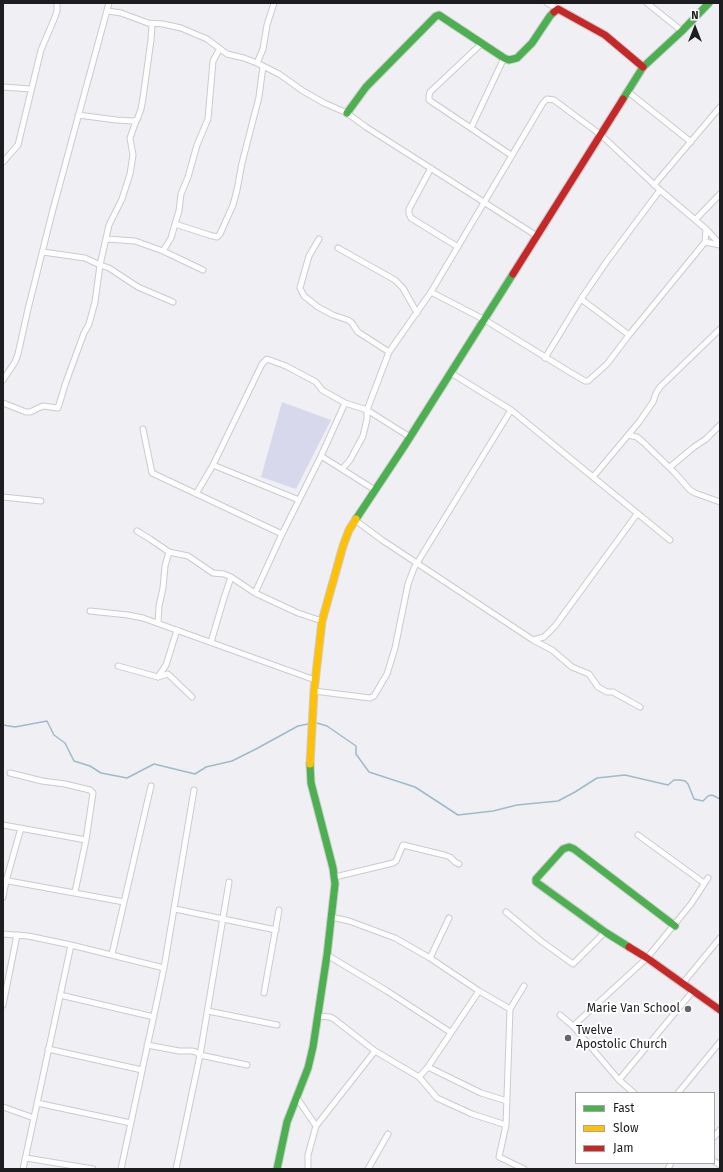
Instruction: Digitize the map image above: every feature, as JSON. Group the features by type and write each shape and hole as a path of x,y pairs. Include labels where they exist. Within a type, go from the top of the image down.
{"street":[{"path":"3,162 18,145 41,50 57,11 57,3"},
{"path":"3,380 15,362 18,354 28,309 78,115 109,3"},
{"path":"257,63 263,49 267,25 274,3"},
{"path":"547,3 605,35 644,67"},
{"path":"647,3 682,31"},
{"path":"277,1169 287,1122 308,1068 313,1047 327,955 335,884 335,877 312,783 311,758 314,691 322,621 343,546 349,530 355,520 451,373 602,135 627,92 644,67 709,3"},
{"path":"347,113 366,88 436,16 442,16 481,44 509,60 517,58 532,43 550,16 558,9"},
{"path":"108,11 120,13 152,24 170,25 194,33 214,44 219,50 227,54 244,58 279,74 303,91 324,103 347,113 538,236"},
{"path":"3,403 26,412 30,412 43,406 58,408 66,382 93,310 100,264 109,225 122,199 130,174 133,155 130,138 139,116 142,103 152,24"},
{"path":"481,44 430,92 430,100 511,155"},
{"path":"163,251 171,238 179,211 181,194 188,178 197,145 208,119 213,61 219,50"},
{"path":"471,128 504,58"},
{"path":"175,224 217,237 220,234 233,205 237,190 242,163 259,96 263,66"},
{"path":"3,87 31,89"},
{"path":"627,92 691,142"},
{"path":"342,469 350,460 363,436 368,419 367,410 389,352 431,292 511,155 543,103 547,99 554,100 602,135 654,185 696,219 720,244"},
{"path":"654,185 720,107"},
{"path":"78,115 99,119 136,121"},
{"path":"431,168 409,209 409,214 411,218 458,247"},
{"path":"545,358 581,299 607,261 660,190"},
{"path":"696,219 720,194"},
{"path":"431,292 484,320 545,358 585,381 588,381 606,364 705,242 706,229"},
{"path":"106,239 135,241 163,251 203,270"},
{"path":"319,239 309,256 300,288 304,296 318,307 333,315 348,320 358,332 389,352"},
{"path":"705,242 720,244"},
{"path":"338,248 395,280 403,288 417,313"},
{"path":"43,252 79,257 100,264 109,268 138,287 173,302"},
{"path":"581,299 630,335"},
{"path":"593,477 653,402 660,387 720,329"},
{"path":"196,494 213,465 262,364 268,359 286,366 312,380 322,390 345,403 367,410 410,437"},
{"path":"451,373 511,410 670,540"},
{"path":"255,593 345,403"},
{"path":"314,691 370,698 374,696 387,674 395,648 408,584 417,563 511,410"},
{"path":"670,468 694,447 706,439 720,425"},
{"path":"143,429 152,473 282,534"},
{"path":"628,434 637,437 643,442 695,494 720,502"},
{"path":"321,456 375,490"},
{"path":"213,465 299,500"},
{"path":"3,497 41,500"},
{"path":"533,640 544,637 555,626 637,514"},
{"path":"355,520 382,540 533,640 552,650 572,667 588,674 598,687 607,692 613,692 640,706"},
{"path":"137,531 169,552 188,556 213,573 224,574 231,577 255,593 298,613 322,621"},
{"path":"158,623 165,566 169,552"},
{"path":"211,642 231,577"},
{"path":"90,611 136,616 315,680"},
{"path":"158,677 166,665 177,630"},
{"path":"544,637 544,646"},
{"path":"118,666 158,677 168,674 192,697"},
{"path":"10,773 92,791 93,794 86,840 75,892"},
{"path":"112,954 151,786"},
{"path":"121,1169 164,968 194,790"},
{"path":"3,825 86,840"},
{"path":"3,896 4,880 21,828"},
{"path":"638,835 704,884"},
{"path":"335,877 393,863 396,861 403,845 444,855 459,864"},
{"path":"675,926 574,849 563,849 536,879 536,882 605,932 647,958 720,1009"},
{"path":"573,1026 647,958 675,926 708,878"},
{"path":"4,880 124,902"},
{"path":"176,1169 200,1055 229,882"},
{"path":"175,909 276,930"},
{"path":"264,993 279,910"},
{"path":"506,912 541,941 573,964 605,932"},
{"path":"331,917 349,921 395,938 430,958 479,991 510,1009"},
{"path":"430,958 449,918"},
{"path":"3,934 28,936 71,945 164,968"},
{"path":"3,1005 17,935"},
{"path":"683,983 720,938"},
{"path":"24,1169 48,1048 71,945"},
{"path":"327,955 387,991 450,1032"},
{"path":"524,986 510,1009 506,1125 500,1157 515,1167 524,1169"},
{"path":"419,1077 479,991"},
{"path":"620,1080 693,991"},
{"path":"60,995 154,1017"},
{"path":"208,1011 277,1025"},
{"path":"560,1015 573,1026 620,1080 633,1092"},
{"path":"318,1016 330,1017 375,1051 419,1077 437,1098 472,1114 506,1125"},
{"path":"679,1092 720,1042"},
{"path":"147,1045 192,1051 200,1055 247,1065"},
{"path":"48,1048 142,1070"},
{"path":"308,1169 308,1155 316,1126 375,1051"},
{"path":"428,1066 481,1093 507,1101"},
{"path":"297,1098 316,1126"},
{"path":"37,1103 131,1123"},
{"path":"3,1106 34,1118"},
{"path":"368,1169 388,1134"},
{"path":"26,1158 93,1169"}],"shaded area":[{"path":"282,402 331,420 296,489 261,477"}],"waterway":[{"path":"3,725 15,727 47,721 54,735 65,743 74,761 90,766 101,773 127,778 154,764 195,774 206,767 232,761 298,726 308,724"},
{"path":"317,723 327,726 356,746 356,754 369,772 415,787 458,815 493,811 517,805 558,801 597,778 625,775 668,785 674,780 685,781 688,784 694,799 703,801 708,796 712,795 720,799"}],"traffic: fast":[{"path":"623,99 643,67 682,31 709,3"},
{"path":"347,113 366,87 436,16 439,15 509,60 517,58 532,43 554,12"},
{"path":"356,519 405,445 513,274"},
{"path":"277,1169 287,1122 308,1068 313,1047 327,955 335,884 333,868 311,783 310,764"},
{"path":"629,947 605,932 536,882 536,879 563,849 569,847 574,849 675,926"}],"traffic: slow":[{"path":"310,764 314,691 322,621 343,546 349,530 356,519"}],"traffic: jam":[{"path":"554,12 558,9 605,35 643,67"},
{"path":"513,274 623,99"},
{"path":"629,947 647,958 720,1010"}],"place":[{"name":"Marie Van School","path":"688,1009"},
{"name":"Twelve Apostolic Church","path":"568,1038"}]}
